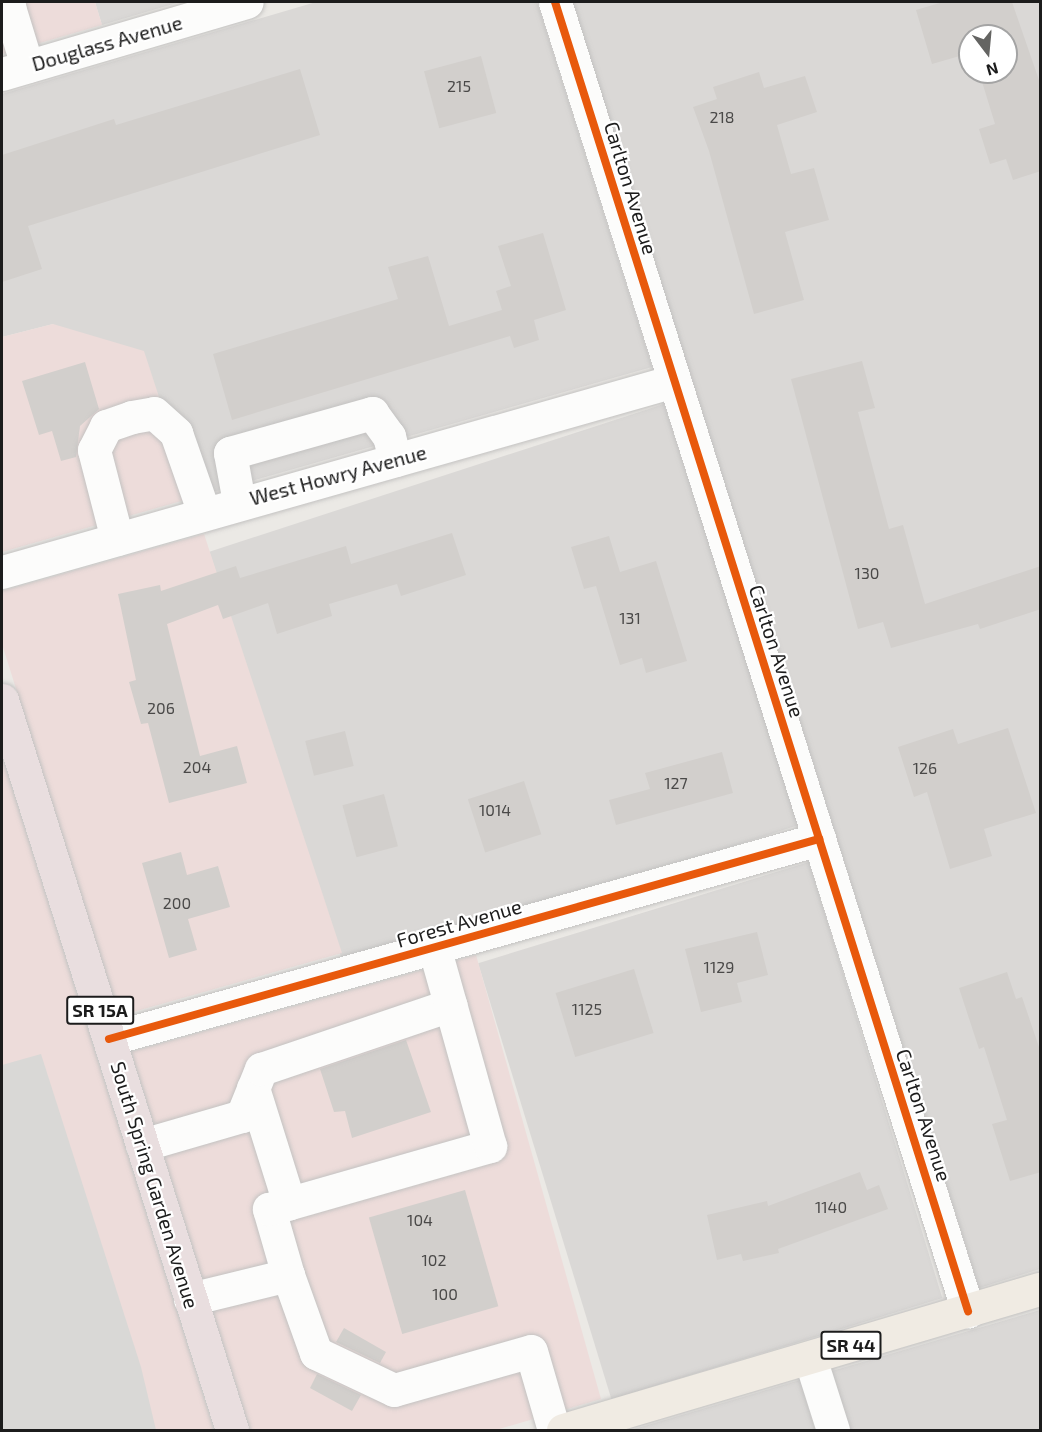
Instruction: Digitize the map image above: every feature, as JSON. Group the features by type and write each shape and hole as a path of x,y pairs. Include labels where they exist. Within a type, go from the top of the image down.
{"highway":[{"name":"South Spring Garden Avenue","path":"2,700 232,1431"}],"main road":[{"name":"SR 44","path":"563,1431 1041,1289"}],"street":[{"name":"Douglass Avenue","path":"14,70 248,2"},
{"name":"Carlton Avenue","path":"555,2 968,1311"},
{"path":"2,10 9,7 14,70"},
{"name":"West Howry Avenue","path":"2,572 204,513 235,487 395,460 674,381"},
{"path":"117,539 94,450 106,426 154,413 176,432 204,513"},
{"path":"193,483 235,487 230,453 372,413 389,436 395,460"},
{"name":"Forest Avenue","path":"109,1039 819,839"},
{"path":"434,947 490,1146 269,1209 288,1275 316,1353 393,1390 531,1351 554,1431"},
{"path":"142,1145 242,1116 261,1069 450,1005"},
{"path":"253,1088 289,1203"},
{"path":"190,1299 288,1275"},
{"path":"810,1358 833,1431"}],"shaded area":[{"path":"2,2 95,2 102,25 2,54"},
{"path":"95,2 180,2 102,25"},
{"path":"316,2 537,2 652,367 192,498 53,324 2,337 2,94"},
{"path":"572,2 1040,2 1040,1269 979,1288"},
{"path":"53,324 144,351 192,498 2,552 2,337"},
{"path":"664,404 801,824 346,972 209,552"},
{"path":"204,534 342,953 119,1016 2,644 2,591"},
{"path":"2,756 214,1430 2,1430"},
{"path":"809,862 942,1298 611,1399 478,963"},
{"path":"476,955 601,1399 496,1430 250,1430 131,1052"},
{"path":"41,1054 141,1367 156,1430 2,1430 2,1065"},
{"path":"1040,1310 1040,1430 850,1430 832,1371"},
{"path":"800,1380 815,1430 631,1430"}],"building":[{"path":"943,2 1012,2 1041,86 1041,171 1013,180 1006,159 990,164 979,129 995,124 983,84 1018,84 1018,24 958,24 958,56 932,64 916,10"},
{"path":"481,56 496,113 439,128 424,71"},
{"path":"300,69 320,135 28,226 42,269 2,282 2,155 114,119 116,125"},
{"path":"759,72 764,88 805,76 817,112 777,125 791,174 814,168 829,220 785,232 804,300 754,314 709,151 693,107 717,99 713,87"},
{"path":"543,233 566,310 534,320 539,340 514,348 510,336 232,420 213,354 398,299 388,267 428,256 449,326 502,310 496,291 511,286 498,246"},
{"path":"862,361 875,408 858,412 889,529 903,525 925,604 1041,566 1041,609 980,629 978,624 891,648 883,622 858,629 791,379"},
{"path":"85,362 99,409 80,426 76,457 61,461 52,431 39,435 22,381"},
{"path":"452,533 466,575 401,596 397,584 329,604 332,616 277,634 268,603 223,619 218,605 167,624 200,756 237,746 247,783 169,803 148,723 141,724 129,682 136,680 118,594 160,585 161,591 236,566 240,578 346,546 351,564"},
{"path":"609,536 620,572 656,561 687,661 646,673 642,658 620,665 596,586 584,589 571,547"},
{"path":"1008,728 1036,813 984,829 992,856 950,869 927,792 914,797 898,747 953,729 958,744"},
{"path":"345,731 354,766 314,776 305,741"},
{"path":"722,752 733,793 616,825 609,800 650,789 645,773"},
{"path":"524,781 541,834 485,852 468,799"},
{"path":"384,794 398,846 356,857 342,805"},
{"path":"181,852 187,875 218,866 230,907 188,919 197,950 169,958 142,863"},
{"path":"757,932 768,975 737,983 742,1002 701,1012 685,949"},
{"path":"634,969 654,1033 575,1057 556,993"},
{"path":"1007,972 1016,999 1022,997 1041,1053 1041,1172 1010,1181 992,1124 1007,1120 984,1047 979,1049 959,988"},
{"path":"406,1040 431,1112 352,1138 345,1111 334,1112 320,1069"},
{"path":"860,1172 867,1190 879,1185 888,1209 778,1249 779,1253 743,1261 741,1254 717,1260 707,1215 767,1201 768,1206"},
{"path":"465,1190 498,1306 402,1334 369,1218"},
{"path":"344,1328 386,1352 380,1363 336,1342"},
{"path":"317,1374 361,1395 352,1411 310,1388"}],"cycle path":[{"path":"555,2 968,1311"},
{"path":"109,1039 819,839"}]}
